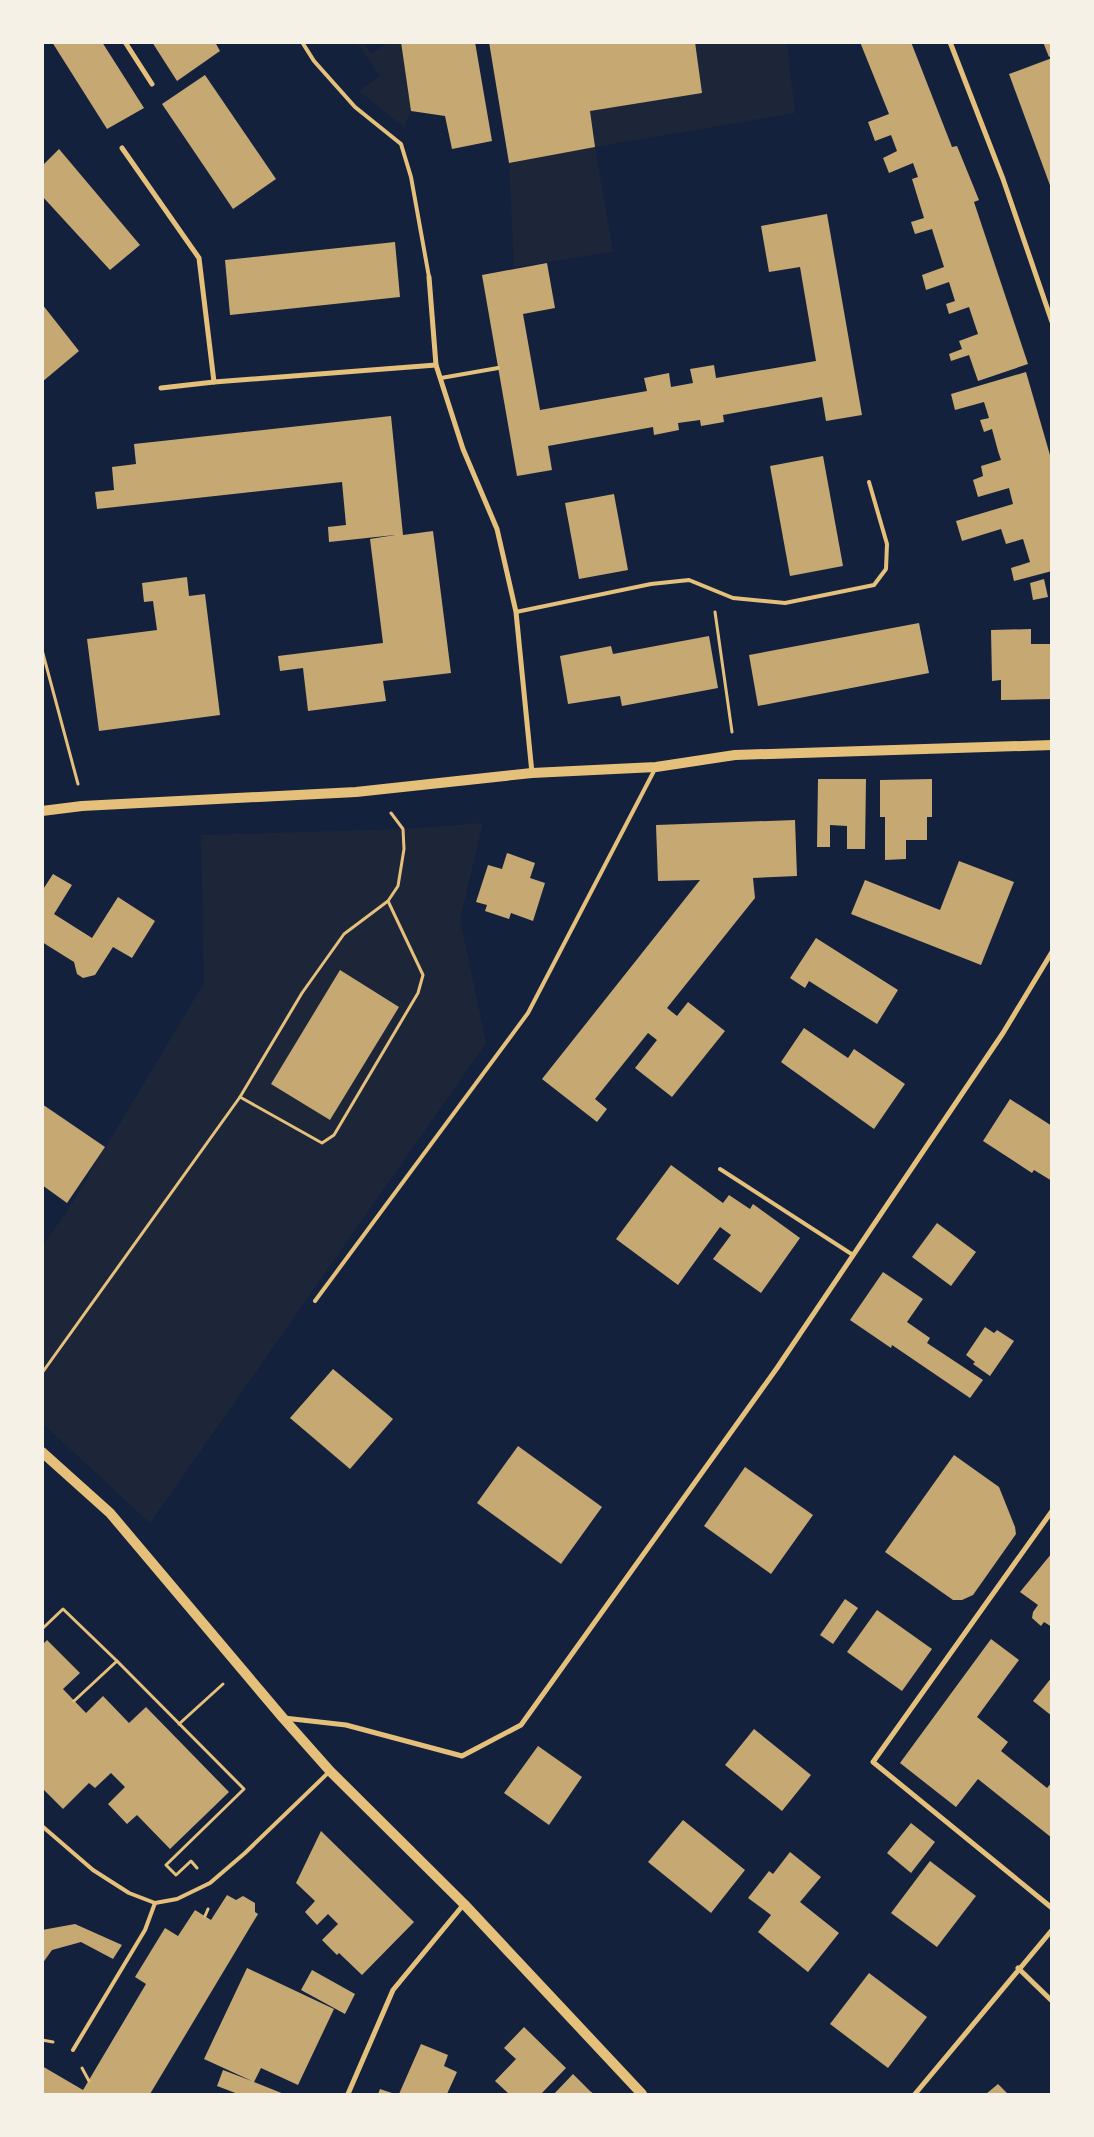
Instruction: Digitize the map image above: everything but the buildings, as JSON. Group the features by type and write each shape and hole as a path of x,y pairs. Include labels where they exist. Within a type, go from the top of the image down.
{"main road":[{"path":"42,811 92,806 356,792 532,773 656,767 735,755 1052,745"},
{"path":"42,1452 110,1513 241,1669 330,1771 464,1904 642,2094"}],"street":[{"path":"125,42 152,84"},
{"path":"950,42 1003,180 1052,322"},
{"path":"122,148 199,258 214,382"},
{"path":"429,277 436,365 463,449 498,530 516,612 532,773"},
{"path":"161,388 214,382 436,365"},
{"path":"283,1718 346,1725 462,1756 521,1725 777,1368 1003,1033 1052,952"},
{"path":"1052,1511 873,1762 1052,1908"},
{"path":"348,2094 393,1990 464,1904"},
{"path":"915,2094 1018,1968 1052,1930"},
{"path":"1018,1968 1052,2001"}],"lane":[{"path":"302,42 314,60 355,107 400,144 411,177 429,277"},
{"path":"441,378 498,368"},
{"path":"516,612 651,584 689,580 733,598 785,603 874,585 886,569 887,544 870,482"},
{"path":"315,1301 528,1013 656,767"},
{"path":"720,1169 853,1255"},
{"path":"42,1826 93,1870 129,1893 155,1903 177,1899 210,1883 252,1846 330,1771"},
{"path":"73,2050 145,1930 155,1903"}],"path":[{"path":"712,589 732,729"},
{"path":"42,650 77,774"},
{"path":"42,1373 240,1097 302,993 344,934 388,901 398,886 404,849 403,829 394,815 356,792"},
{"path":"240,1097 322,1144 334,1135 418,993 423,975 388,901"},
{"path":"42,1629 63,1609 244,1789 166,1865 176,1875 191,1861 218,1891 205,1916"},
{"path":"74,1701 117,1661"},
{"path":"179,1724 241,1669"}],"shaded area":[{"path":"357,43 364,43 371,53 388,43 401,43 411,111 404,127 359,91 380,76"},
{"path":"695,43 787,43 795,113 595,147 613,252 514,267 509,163 594,147 590,111 702,93"},
{"path":"483,823 460,919 486,1043 150,1523 43,1424 43,1245 68,1210 204,983 201,835 403,829"}]}
